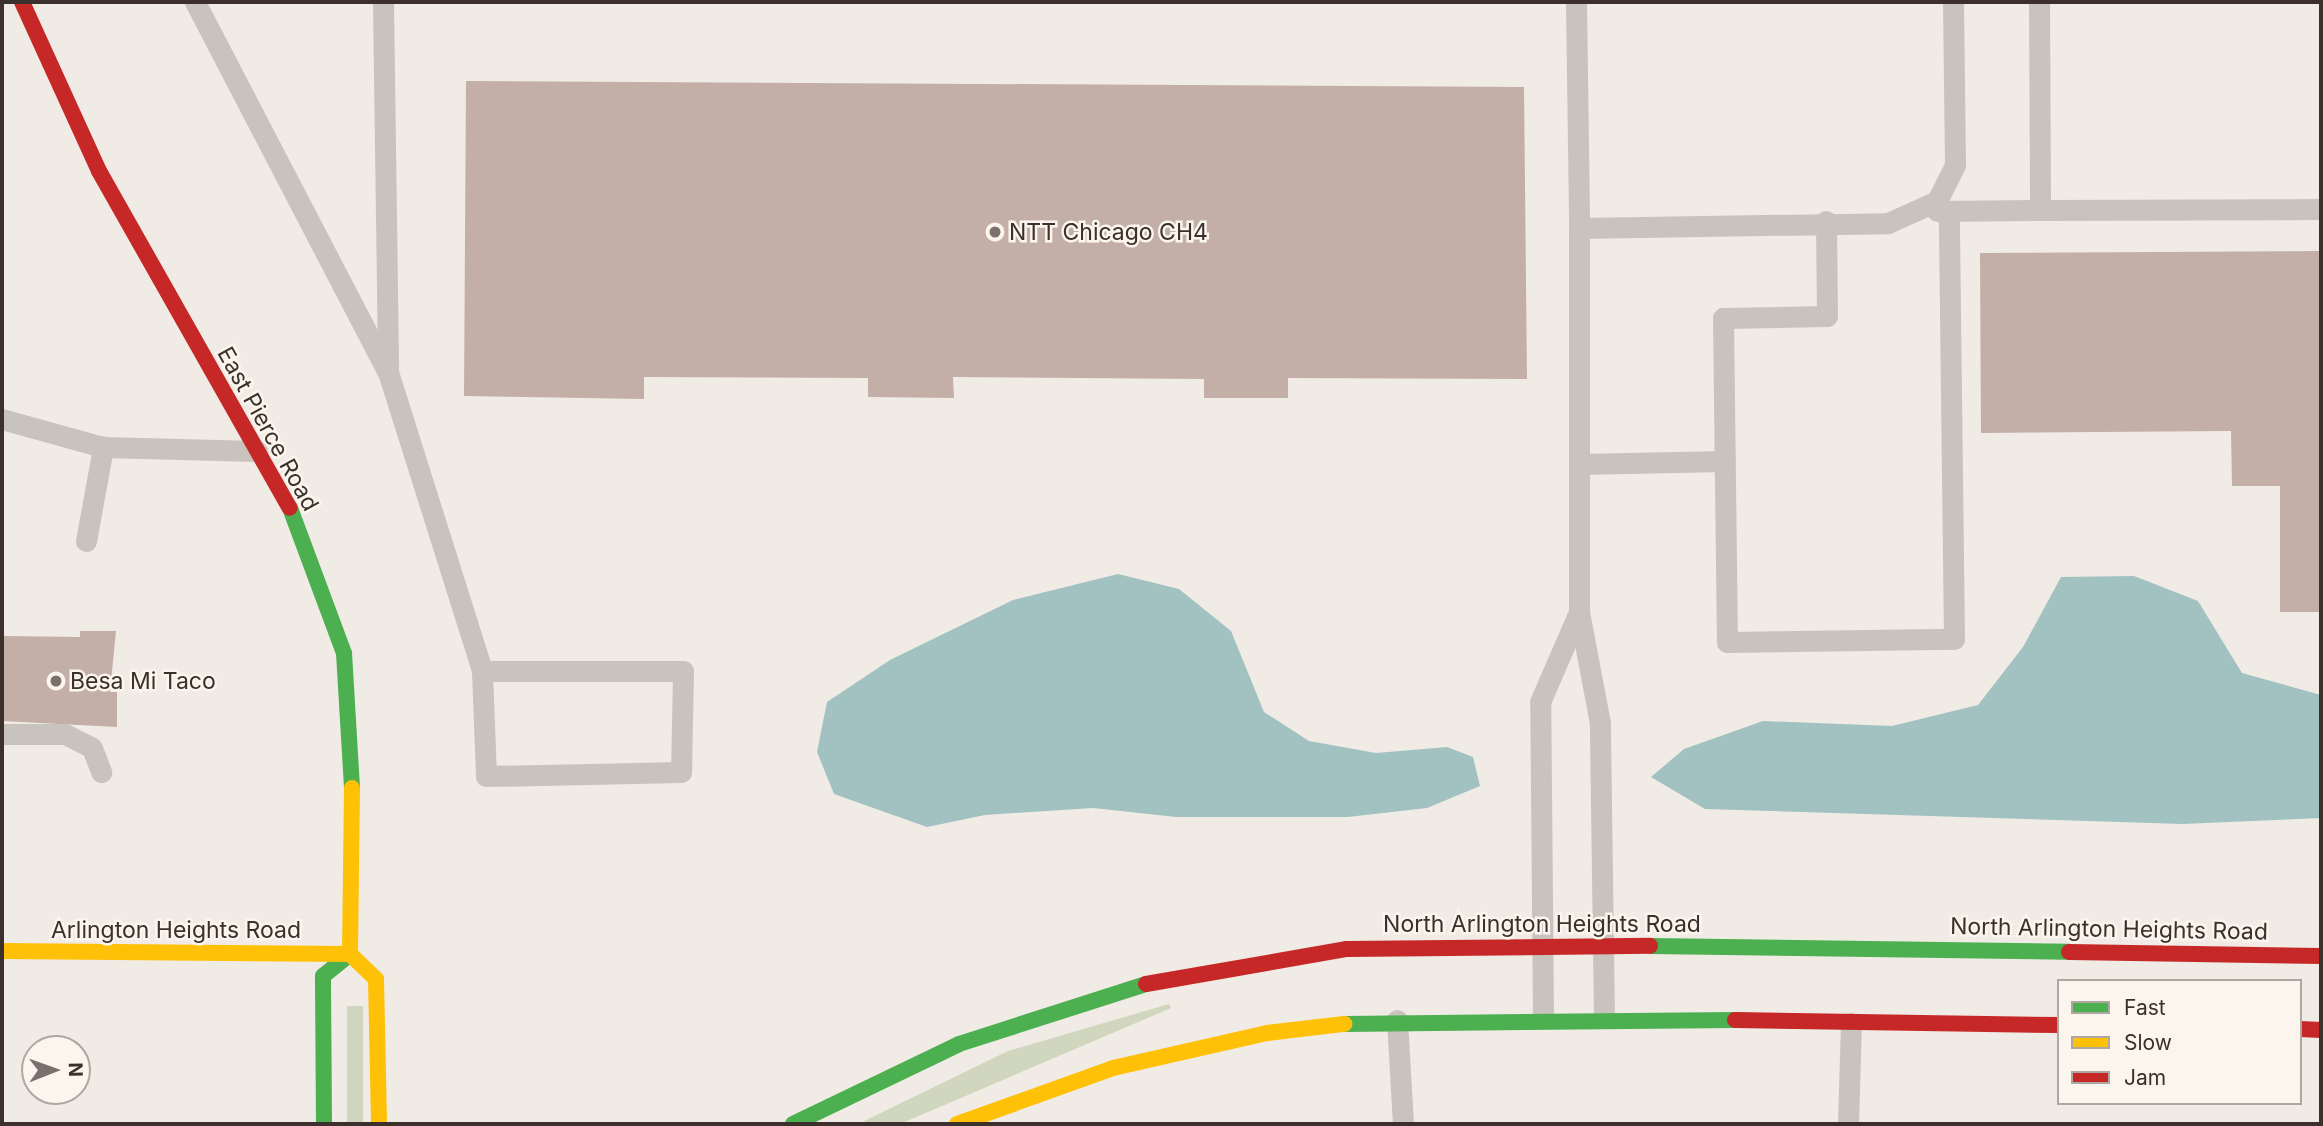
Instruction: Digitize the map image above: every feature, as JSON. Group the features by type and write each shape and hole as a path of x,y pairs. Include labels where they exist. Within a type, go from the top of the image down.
{"main road":[{"name":"East Pierce Road","path":"22,2 99,171 289,506 344,653 352,743 349,954"},
{"name":"North Arlington Heights Road","path":"793,1124 959,1045 1123,989 1234,964 1347,949 1544,944 2321,956"},
{"name":"Arlington Heights Road","path":"2,951 349,954"},
{"path":"324,1124 323,976 349,954 376,979 379,1124"},
{"path":"957,1124 1101,1072 1199,1046 1397,1020 1543,1017 2057,1025"},
{"path":"2302,1029 2321,1030"}],"lane":[{"path":"195,2 388,372 482,671 486,776 681,772 683,671 482,671"},
{"path":"383,2 388,372"},
{"path":"1576,2 1579,612 1600,723 1604,1018"},
{"path":"1579,228 1826,221 1888,223 1937,201 1955,164 1952,2"},
{"path":"2039,2 2040,210"},
{"path":"1913,212 2321,209"},
{"path":"1826,221 1827,316 1723,318 1727,642 1954,639 1949,211"},
{"path":"2,419 103,447 257,451"},
{"path":"86,541 103,447"},
{"path":"1579,464 1725,461"},
{"path":"1543,1017 1540,702 1579,612"},
{"path":"2,734 65,734 92,748 101,772"},
{"path":"1397,1020 1403,1124"},
{"path":"1848,1124 1851,1023"}],"green space":[{"path":"1169,1004 1171,1008 900,1124 858,1124 1008,1051"},
{"path":"347,1006 363,1006 363,1124 347,1124"}],"water":[{"path":"1118,574 1179,589 1231,631 1264,712 1309,741 1376,753 1447,747 1473,757 1480,786 1427,808 1348,817 1176,817 1093,808 985,815 927,827 834,794 817,752 827,702 890,660 1013,600"},
{"path":"2134,576 2198,601 2242,673 2321,695 2321,818 2182,824 1705,809 1651,777 1684,749 1763,721 1892,726 1978,705 2023,647 2061,577"}],"building":[{"name":"NTT Chicago CH4","path":"466,81 1524,87 1527,379 1288,378 1288,398 1204,398 1204,379 953,377 954,398 868,397 868,378 644,377 644,399 464,396"},
{"path":"2321,251 2321,612 2280,612 2280,486 2232,486 2231,431 1981,433 1980,253"},
{"name":"Besa Mi Taco","path":"80,631 116,631 110,692 117,692 117,727 2,721 2,636 80,637"}],"traffic: fast":[{"path":"290,508 344,653 352,788"},
{"path":"1650,946 2069,952"},
{"path":"324,1124 323,976 350,954"},
{"path":"793,1124 959,1044 1146,984"},
{"path":"1344,1024 1735,1020"}],"traffic: slow":[{"path":"352,788 350,954 376,979 379,1124"},
{"path":"2,951 350,954"},
{"path":"957,1124 1113,1068 1267,1033 1344,1024"}],"traffic: jam":[{"path":"22,2 99,171 290,508"},
{"path":"1146,984 1347,949 1650,946"},
{"path":"2069,952 2321,956"},
{"path":"1735,1020 2057,1025"},
{"path":"2302,1029 2321,1030"}],"place":[{"name":"NTT Chicago CH4","path":"995,232"},
{"name":"Besa Mi Taco","path":"56,681"}]}
